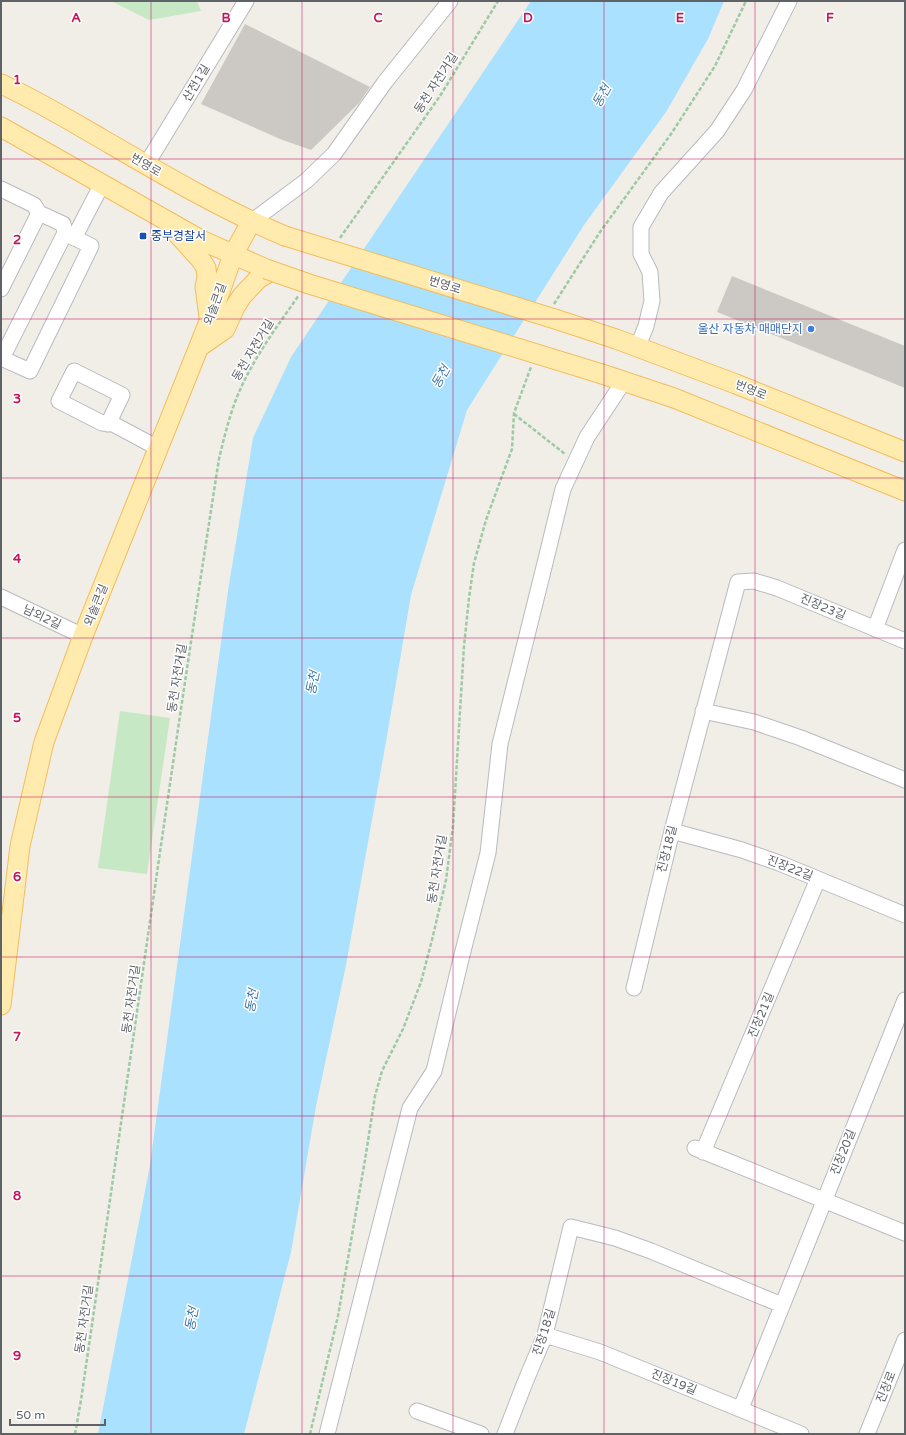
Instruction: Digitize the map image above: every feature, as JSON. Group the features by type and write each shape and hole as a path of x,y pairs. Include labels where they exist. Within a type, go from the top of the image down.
{"main road":[{"name":"번영로","path":"1,84 44,106 219,206 251,222 285,236 638,346 905,452"},
{"path":"1,127 201,240 268,270 602,374 674,398 905,491"},
{"path":"165,220 201,260 206,268 207,278 205,288 210,320"},
{"name":"외솔큰길","path":"1,1005 20,846 44,742 84,636 210,320 233,255 251,222"},
{"path":"199,347 225,330 234,307 242,296 268,270"}],"street":[{"name":"산전1길","path":"146,165 246,1"},
{"path":"251,222 306,181 334,154 385,82 450,1"},
{"path":"638,346 646,326 652,301 650,272 641,254 641,227 661,193 716,131 744,90 789,1"},
{"path":"1,189 34,205 39,212 63,224 70,235 91,246 30,371 2,358 70,235 102,184"},
{"path":"1,289 39,212"},
{"path":"327,1434 410,1108 434,1071 488,853 500,744 563,488 587,438 624,381"},
{"path":"108,424 113,424 158,448"},
{"path":"875,629 905,550"},
{"name":"진장23길","path":"738,582 754,581 777,588 905,641"},
{"name":"진장18길","path":"634,988 672,831 738,582"},
{"name":"남외2길","path":"1,597 84,636"},
{"path":"703,711 754,722 801,738 905,780"},
{"name":"진장22길","path":"672,831 742,850 779,863 905,915"},
{"name":"진장21길","path":"818,879 699,1150 905,1233"},
{"name":"진장20길","path":"741,1408 905,1000"},
{"name":"진장18길","path":"505,1434 545,1335 571,1227 615,1238 644,1248 782,1305"},
{"name":"진장19길","path":"545,1335 600,1352 741,1408 801,1434"},
{"name":"진장로","path":"867,1434 905,1340"},
{"path":"417,1411 481,1434"}],"path":[{"name":"동천 자전거길","path":"337,242 440,96 498,1"},
{"path":"553,307 600,232 671,134 711,72 746,1"},
{"name":"동천 자전거길","path":"75,1434 219,459 229,420 249,372 263,348 300,293"},
{"name":"동천 자전거길","path":"310,1434 338,1316 366,1160 375,1096 382,1071 403,1030 421,982 446,880 453,826 464,646 474,563 486,520 512,449 514,413 531,366"},
{"path":"514,413 569,457"}],"green space":[{"path":"111,1 197,1 201,11 149,20"},
{"path":"120,711 170,718 147,874 98,868"}],"water":[{"name":"동천","path":"531,1 724,1 708,39 666,112 584,225 467,410 411,595 346,965 316,1106 291,1252 244,1434 98,1434 150,1165 228,591 253,438 291,357"}],"building":[{"path":"245,24 370,87 359,103 311,150 280,139 201,104"},
{"name":"울산 자동차 매매단지","path":"732,276 905,346 905,388 717,312"}],"place":[{"name":"중부경찰서","path":"143,236"},
{"name":"울산 자동차 매매단지","path":"811,329"}]}
